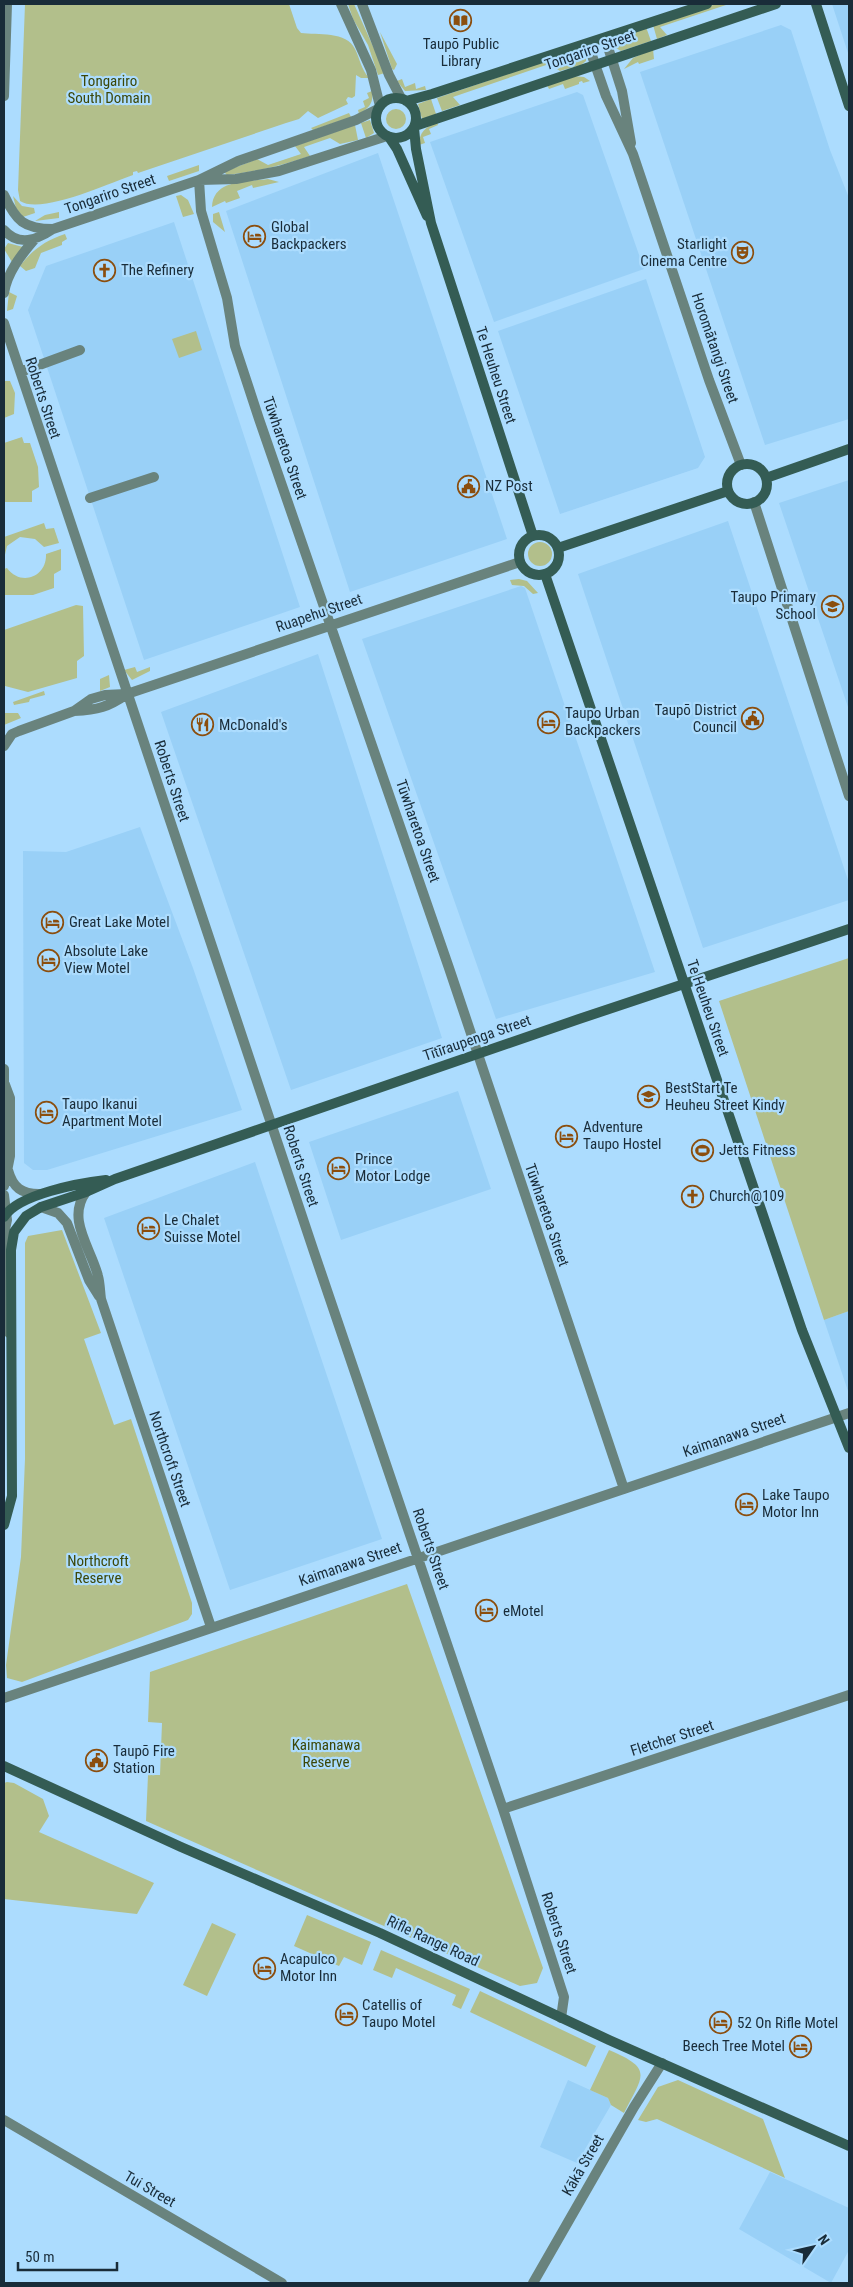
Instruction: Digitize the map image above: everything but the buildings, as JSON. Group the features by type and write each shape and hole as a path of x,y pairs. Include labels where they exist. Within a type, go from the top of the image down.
{"street":[{"path":"4,96 7,4"},
{"path":"341,4 371,70 379,107 376,122 380,130 388,137 401,138 414,127 415,112 403,100 389,75 362,4"},
{"name":"Tongariro Street","path":"403,100 432,94 707,4"},
{"name":"Tongariro Street","path":"414,127 776,4"},
{"path":"816,4 849,106"},
{"name":"Horomātangi Street","path":"605,38 624,101 633,154"},
{"name":"Horomātangi Street","path":"588,44 608,102 633,154 709,380 741,466"},
{"path":"379,107 388,100 403,100"},
{"name":"Tongariro Street","path":"34,240 53,229 199,180 238,161 356,120 379,107"},
{"name":"Te Heuheu Street","path":"414,127 416,149 431,223 533,536"},
{"name":"Tongariro Street","path":"199,180 236,179 279,171 388,137"},
{"name":"Te Heuheu Street","path":"388,137 397,149 431,223"},
{"name":"Tūwharetoa Street","path":"199,180 201,211 227,298 235,346 624,1488"},
{"path":"4,195 16,216 24,224 35,228 53,229"},
{"path":"4,230 14,239 34,240"},
{"path":"4,293 10,275 20,257 34,240"},
{"name":"Roberts Street","path":"4,323 271,1124 503,1810 564,1997 564,2009 561,2018"},
{"path":"23,371 80,350"},
{"path":"766,478 849,450"},
{"path":"754,465 760,468 766,478 766,491 759,500 741,504 735,502 728,491 727,484 730,473 741,466 754,465"},
{"path":"90,498 154,477"},
{"path":"558,548 728,491"},
{"path":"754,502 849,796"},
{"path":"533,536 546,536 556,543 558,548 560,555 556,567 545,574 533,574 523,567 520,562 520,549 523,543 533,536"},
{"name":"Ruapehu Street","path":"4,746 12,734 19,730 74,711 94,710 110,705 127,694 520,562"},
{"name":"Te Heuheu Street","path":"545,574 802,1330 849,1448"},
{"name":"Tītīraupenga Street","path":"4,1518 12,1496 12,1250 14,1232 20,1222 42,1207 86,1192 115,1179 271,1124 849,929"},
{"path":"4,1069 4,1082 10,1098 10,1156 4,1186"},
{"path":"8,1170 14,1185 20,1191 27,1194 42,1194"},
{"name":"Tītīraupenga Street","path":"5,1214 23,1200 92,1181 115,1179"},
{"name":"Northcroft Street","path":"86,1192 78,1206 78,1217 98,1276 101,1299 211,1627"},
{"path":"4,1195 4,1299 12,1349"},
{"name":"Northcroft Street","path":"42,1207 58,1213 67,1223 89,1280 101,1299"},
{"name":"Kaimanawa Street","path":"4,1698 849,1412"},
{"name":"Fletcher Street","path":"503,1810 849,1694"},
{"name":"Rifle Range Road","path":"4,1766 181,1847 380,1933 561,2018 849,2146"},
{"name":"Kākā Street","path":"533,2283 634,2107 662,2063"},
{"name":"Tui Street","path":"4,2120 282,2283"}],"shaded area":[{"path":"832,4 849,4 849,56"},
{"path":"781,25 791,30 830,150 849,198 849,419 765,445 640,72"},
{"path":"577,92 583,95 644,269 494,322 430,142"},
{"path":"378,153 507,539 350,592 226,211"},
{"path":"174,222 300,607 144,660 28,310 46,266"},
{"path":"646,279 705,457 698,468 560,514 498,331"},
{"name":"Taupo Primary School","path":"849,480 849,710 779,503"},
{"path":"728,521 849,883 849,900 703,948 578,574"},
{"path":"521,586 525,588 655,972 496,1019 362,639"},
{"path":"318,654 442,1038 291,1090 161,712"},
{"path":"140,827 193,968 242,1110 47,1170 33,1170 24,1163 23,851 66,852"},
{"path":"458,1091 491,1189 341,1240 309,1142"},
{"path":"255,1162 382,1539 230,1590 104,1218"},
{"path":"849,1311 849,1390 848,1391 824,1320"},
{"path":"568,2080 608,2098 611,2105 577,2163 540,2147"},
{"path":"770,2172 849,2208 849,2250 831,2283 739,2229"}],"green space":[{"name":"Tongariro South Domain","path":"25,4 289,4 297,28 301,33 331,35 351,43 369,78 361,78 356,75 355,96 352,98 348,97 346,100 348,104 318,118 308,111 299,119 138,173 137,171 133,172 133,175 75,196 43,204 30,204 20,201 18,190"},
{"path":"348,4 354,4 385,73 378,75 368,45 353,19"},
{"path":"716,4 729,4 660,27 667,35 657,39 653,25"},
{"path":"646,27 651,41 621,51 614,47 615,39"},
{"path":"380,32 397,64 394,70 392,69"},
{"path":"653,49 654,59 639,64 638,62 624,69 633,58"},
{"path":"576,51 582,51 586,55 586,61 581,65 560,71 549,64 453,97 460,105 442,111 437,98"},
{"path":"573,76 584,77 590,81 583,83 582,81 565,89 563,84 549,89 547,85"},
{"path":"402,79 405,87 415,83 416,89 425,86 426,90 405,91 397,81"},
{"path":"372,91 370,105 359,114 358,110 365,107 363,101 369,98 367,93"},
{"path":"431,99 436,114 422,119 418,104"},
{"path":"396,109 403,112 406,119 403,126 396,129 389,126 386,119 389,112"},
{"path":"349,113 351,117 313,130 311,128"},
{"path":"370,120 374,133 366,138 361,123"},
{"path":"437,122 438,125 429,129 431,134 423,137 425,143 419,145 420,137 424,130"},
{"path":"355,125 358,140 340,144 330,138 304,147 310,156 259,170 227,175 225,173 257,159 268,165 301,154 295,146"},
{"path":"199,165 199,171 169,181 167,176"},
{"path":"268,179 279,182 253,188 252,185 237,191 240,198 226,203 225,201 212,207 218,191 225,187 241,182"},
{"path":"181,195 188,200 194,214 183,217 176,196"},
{"path":"13,196 22,206 34,208 35,213 23,217 16,208"},
{"path":"59,212 59,218 35,221 45,215"},
{"path":"219,212 225,232 213,222 213,214"},
{"path":"65,234 67,239 62,242 62,245 41,253 35,268 26,271 20,266 40,246"},
{"path":"8,243 23,247 12,262 4,249"},
{"path":"9,292 17,296 13,309 7,311"},
{"path":"196,331 202,350 179,358 172,339"},
{"path":"4,381 10,381 15,393 14,414 4,418"},
{"path":"22,437 24,443 30,443 38,467 39,487 32,491 32,502 4,502 4,443"},
{"path":"44,523 46,529 54,528 59,543 44,547 35,539 20,537 7,546 4,559 4,537"},
{"path":"540,542 549,545 552,554 549,563 540,566 531,563 528,554 531,545"},
{"path":"61,549 61,570 54,574 54,588 33,595 4,595 4,569 7,568 19,577 32,577 42,569 46,554"},
{"path":"519,579 527,581 538,593 533,594 524,586 512,585 510,580"},
{"path":"76,605 83,606 84,656 77,661 77,678 28,692 5,686 4,630"},
{"path":"135,667 137,672 150,667 150,671 132,680 124,670"},
{"path":"109,675 110,687 100,691 100,679"},
{"path":"44,691 45,695 30,699 29,702 14,705 13,702"},
{"path":"4,713 18,713 21,718 4,725"},
{"path":"849,958 849,1311 824,1320 719,1001"},
{"name":"Northcroft Reserve","path":"62,1230 101,1333 84,1339 114,1425 131,1419 192,1603 192,1614 188,1620 22,1682 7,1678 6,1665 21,1557 25,1459 25,1243 28,1236"},
{"name":"Kaimanawa Reserve","path":"407,1584 543,1968 537,1983 520,1986 146,1821 148,1775 160,1775 162,1723 148,1722 150,1672"},
{"path":"4,1783 14,1783 43,1799 49,1816 39,1832 154,1883 137,1914 4,1899"},
{"path":"307,1915 371,1942 362,1965 344,1957 339,1966 294,1946"},
{"path":"212,1923 236,1934 207,1996 183,1985"},
{"path":"381,1950 470,1989 461,2009 452,2005 456,1995 396,1968 392,1978 373,1970"},
{"path":"480,1991 596,2046 586,2067 470,2012"},
{"path":"609,2050 639,2068 640,2074 636,2090 624,2113 611,2105 608,2098 590,2090"},
{"path":"678,2080 763,2119 785,2178 657,2119 646,2122 638,2120 658,2087"}],"place":[{"name":"Taupō Public Library","path":"461,21"},
{"name":"Global Backpackers","path":"255,236"},
{"name":"Starlight Cinema Centre","path":"743,253"},
{"name":"The Refinery","path":"105,270"},
{"name":"NZ Post","path":"469,486"},
{"name":"Taupo Primary School","path":"832,606"},
{"name":"Taupō District Council","path":"753,719"},
{"name":"Taupo Urban Backpackers","path":"549,722"},
{"name":"McDonald's","path":"203,725"},
{"name":"Great Lake Motel","path":"53,922"},
{"name":"Absolute Lake View Motel","path":"48,960"},
{"name":"BestStart Te Heuheu Street Kindy","path":"649,1097"},
{"name":"Taupo Ikanui Apartment Motel","path":"46,1113"},
{"name":"Adventure Taupo Hostel","path":"567,1136"},
{"name":"Jetts Fitness","path":"703,1150"},
{"name":"Prince Motor Lodge","path":"339,1168"},
{"name":"Church@109","path":"693,1196"},
{"name":"Le Chalet Suisse Motel","path":"148,1229"},
{"name":"Lake Taupo Motor Inn","path":"746,1504"},
{"name":"eMotel","path":"487,1611"},
{"name":"Taupō Fire Station","path":"97,1760"},
{"name":"Acapulco Motor Inn","path":"264,1968"},
{"name":"Catellis of Taupo Motel","path":"346,2014"},
{"name":"52 On Rifle Motel","path":"721,2023"},
{"name":"Beech Tree Motel","path":"801,2046"}]}
